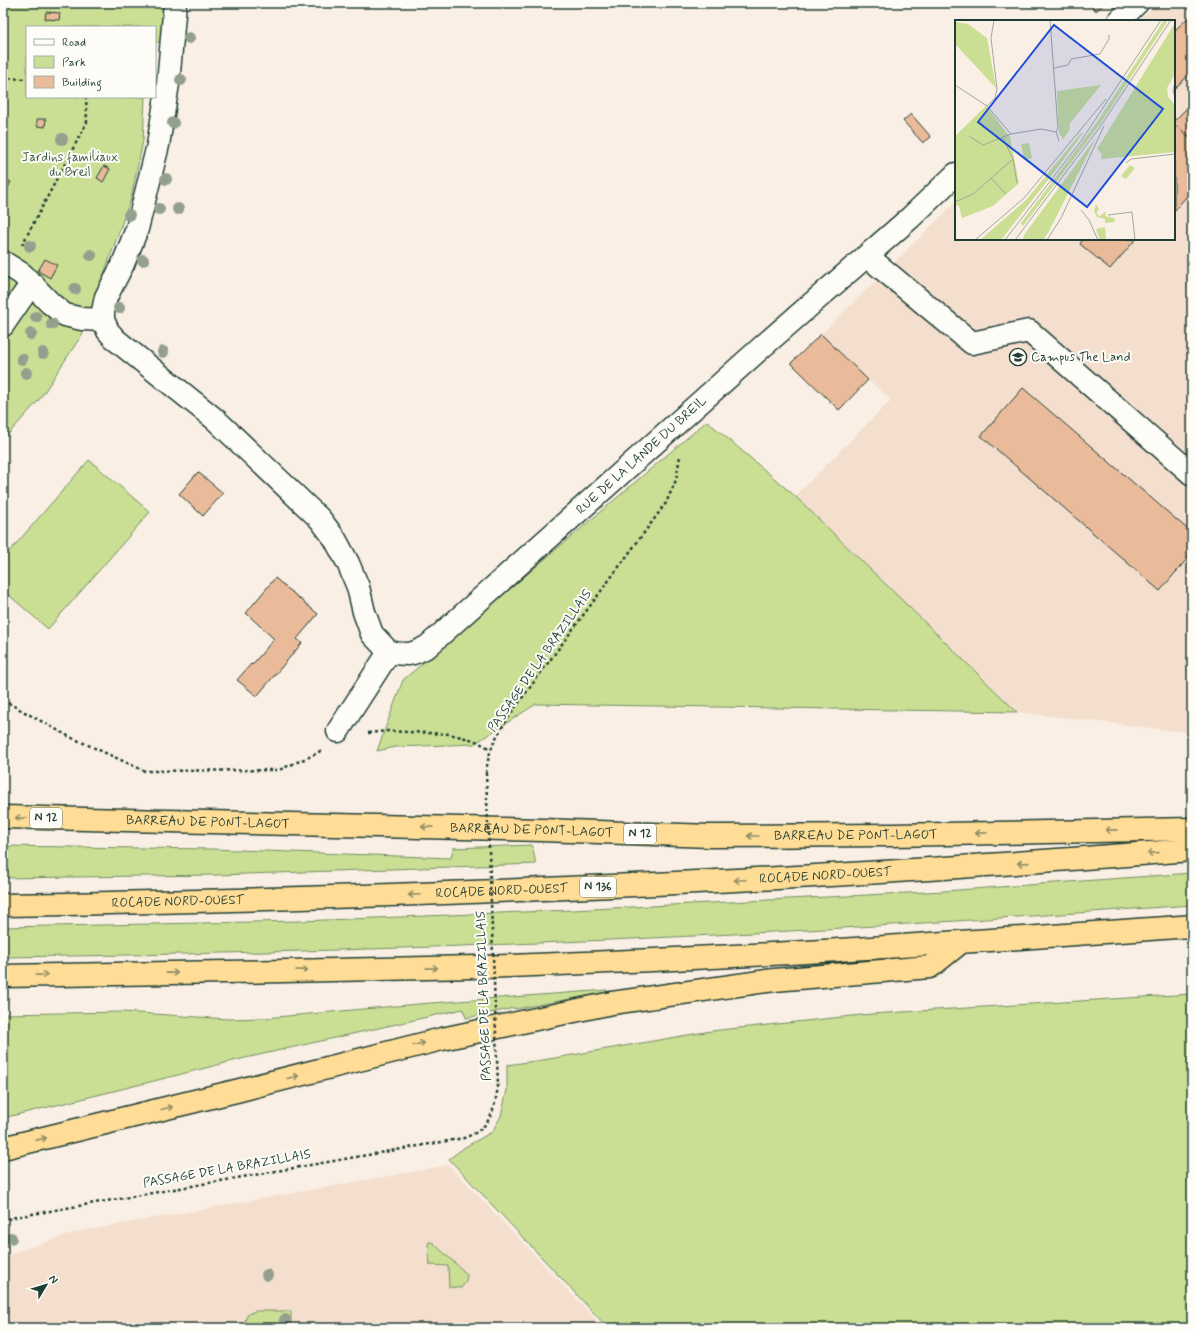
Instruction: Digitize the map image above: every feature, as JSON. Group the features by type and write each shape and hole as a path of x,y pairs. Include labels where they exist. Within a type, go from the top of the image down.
{"highway":[{"name":"BARREAU DE PONT-LAGOT","path":"3,817 542,830 710,836 893,835 1192,829"},
{"name":"ROCADE NORD-OUEST","path":"3,905 217,901 476,892 750,880 920,870 1192,850"},
{"path":"3,976 476,967 693,958 960,943 1192,926"},
{"path":"3,1148 442,1039 612,1003 774,980 930,967 960,943"}],"street":[{"path":"175,3 168,84 158,145 137,229 123,264 106,297 102,311 103,320 108,331 116,340 216,420 320,519 335,539 348,563 358,587 364,612 372,634 389,652 340,728"},
{"path":"1120,20 1137,3"},
{"name":"RUE DE LA LANDE DU BREIL","path":"389,652 405,655 416,652 428,646 668,431 910,218 955,175"},
{"path":"867,256 972,343 1029,331 1192,474"},
{"path":"10,266 22,274 50,303 65,315 82,319 103,320"},
{"path":"3,325 25,292 33,284"}],"path":[{"path":"3,78 26,79"},
{"path":"10,266 87,122 86,98"},
{"name":"PASSAGE DE LA BRAZILLAIS","path":"3,1223 10,1218 464,1138 480,1130 490,1119 496,1102 498,1085 486,773 490,749 514,709 666,503 676,480 680,455 678,447 668,431"},
{"path":"3,700 68,736 145,771 279,770 318,753 340,728 359,733 388,731 449,734 474,740 490,749"}],"shaded area":[{"name":"Campus The Land","path":"1157,3 1192,3 1192,733 1017,712 795,496 891,400 868,380 821,334 955,203 955,240 1175,240 1175,20 1139,20"},
{"path":"449,1165 604,1328 5,1328 6,1313 3,1309 3,1266 10,1254 77,1232"}],"green space":[{"name":"Jardins familiaux du Breil","path":"3,3 168,3 166,36 156,43 156,26 26,26 26,98 145,98 143,141 131,198 83,333 39,400 3,440"},
{"path":"707,421 795,496 1017,712 536,704 474,744 396,747 377,751 403,680"},
{"path":"89,460 150,512 48,629 3,590 3,559"},
{"path":"532,845 536,864 217,875 3,878 3,846 211,849 451,858 453,848"},
{"path":"1192,873 1192,905 774,932 537,943 181,954 3,957 3,927 301,921 573,910 945,891"},
{"path":"607,990 608,992 466,1018 463,1009 241,1059 3,1118 3,1014 123,1012 228,1019 265,1018 418,1004"},
{"path":"1192,994 1192,1328 608,1328 449,1159 465,1147 492,1132 501,1116 507,1090 507,1065 711,1031 871,1014"},
{"path":"429,1242 432,1242 467,1274 466,1282 461,1288 449,1287 448,1266 430,1265"},
{"path":"255,1311 291,1311 291,1325 278,1325 275,1328 247,1328 245,1320 248,1314"}],"building":[{"path":"1089,3 1105,3 1096,11"},
{"path":"46,12 60,13 59,20 45,19"},
{"path":"1192,14 1192,72 1175,88 1175,30"},
{"path":"1190,105 1192,107 1192,139 1175,125 1175,120"},
{"path":"911,114 931,137 923,143 903,121"},
{"path":"37,119 46,119 45,127 37,126"},
{"path":"1175,125 1192,139 1192,190 1175,210"},
{"path":"104,166 110,169 103,182 97,178"},
{"path":"3,178 11,182 4,195 3,194"},
{"path":"1082,240 1135,240 1110,269 1080,244"},
{"path":"45,259 57,265 50,278 38,271"},
{"path":"821,334 868,380 839,410 791,363"},
{"path":"1023,388 1192,533 1192,553 1160,591 981,436"},
{"path":"198,472 223,493 203,516 179,494"},
{"path":"275,578 318,614 297,639 302,643 257,696 237,680 274,639 246,613"}],"place":[{"name":"Campus The Land","path":"1018,357"}]}
